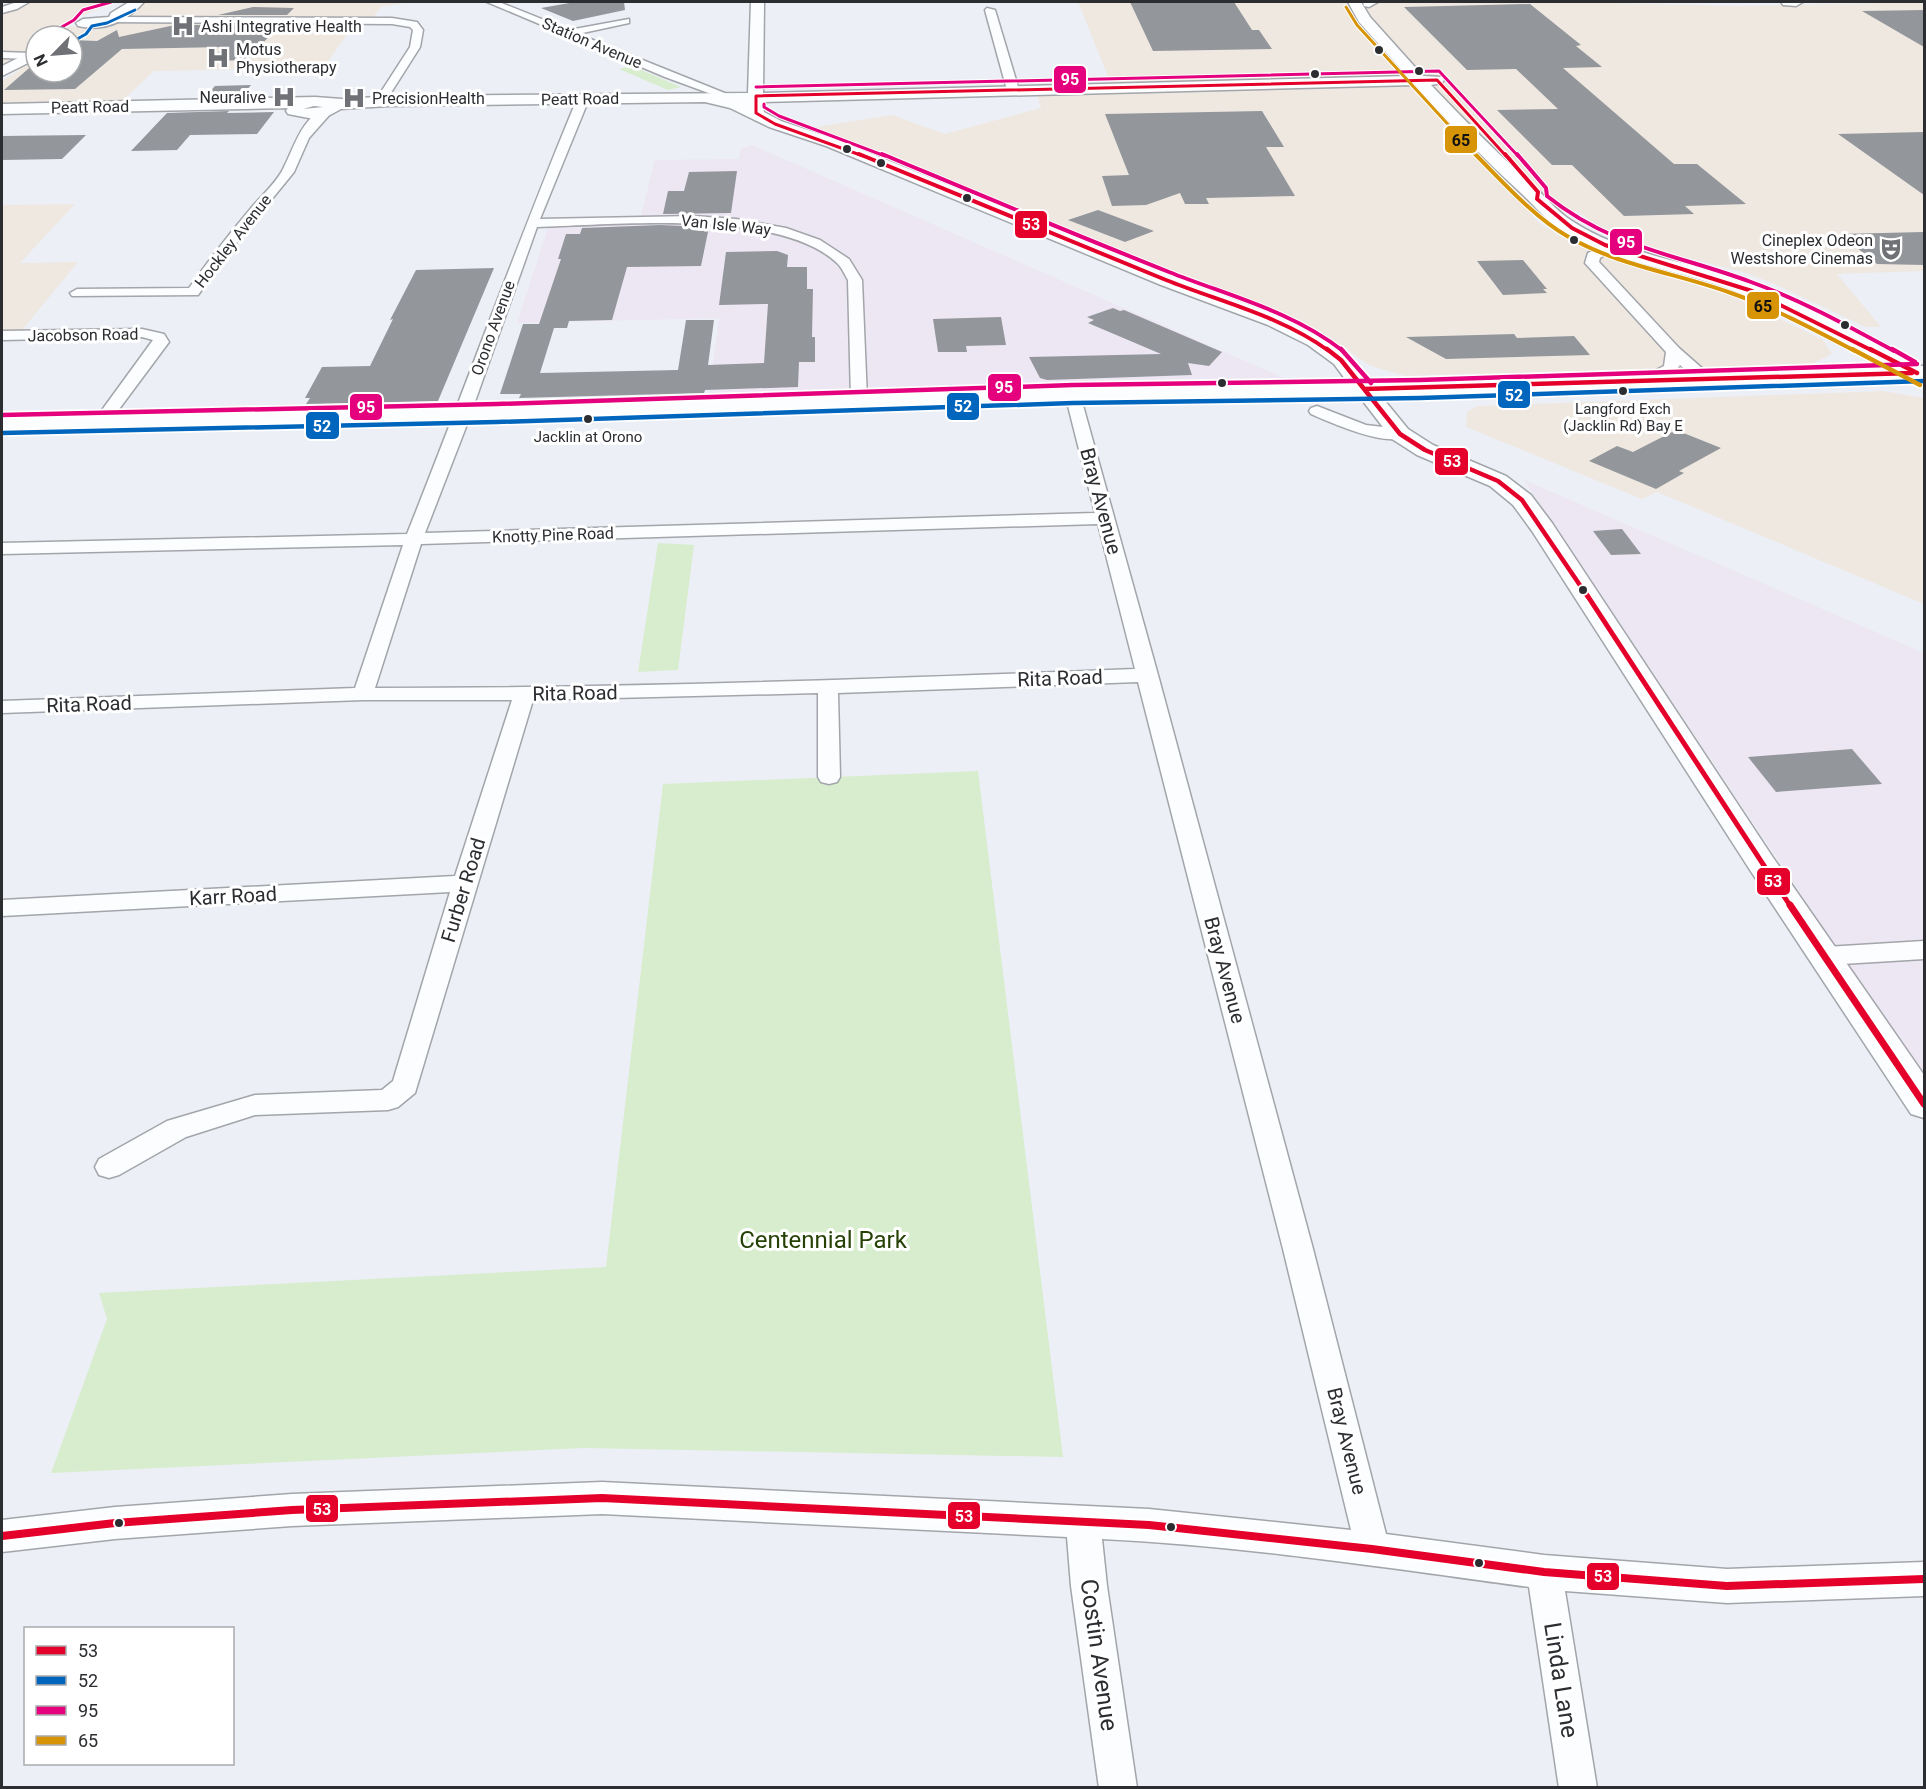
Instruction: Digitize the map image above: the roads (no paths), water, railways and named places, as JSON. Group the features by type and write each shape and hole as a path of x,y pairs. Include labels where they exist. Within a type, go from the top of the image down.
{"main road":[{"path":"82,24 110,18 131,2"},
{"path":"84,31 137,2"},
{"path":"756,105 757,2"},
{"path":"1362,2 1530,182 1538,192 1537,199"},
{"path":"1362,2 1364,19 1418,80 1517,183 1552,215 1569,227 1609,248 1703,274 1752,291 1861,344 1923,378"},
{"path":"1788,2 1796,2"},
{"path":"2,72 24,60"},
{"name":"Peatt Road","path":"2,109 214,106 221,108 271,107 304,112 387,100 676,97 696,90 756,105 1013,90 1437,80"},
{"path":"696,90 735,104 756,105 775,124 832,143 1168,281 1275,321 1315,341 1341,360 1400,434 1425,450 1476,470 1511,490 1532,512 1761,863 1924,1104"},
{"name":"Peatt Road","path":"329,108 387,100"},
{"path":"1846,375 1861,344"},
{"path":"2,424 462,414 859,399 1364,389 1846,375 1923,378"}],"street":[{"path":"2,10 24,2"},
{"name":"Station Avenue","path":"492,2 569,33 696,90"},
{"path":"990,10 1013,90"},
{"path":"110,18 392,21 413,24 418,29 416,45 387,100"},
{"path":"569,33 625,21"},
{"path":"2,55 24,54"},
{"name":"Orono Avenue","path":"363,694 414,539 532,223 583,99"},
{"name":"Hockley Avenue","path":"77,293 193,292 290,169 290,159 304,112"},
{"name":"Van Isle Way","path":"532,223 693,220 736,223 781,231 815,243 844,262 855,280 859,399"},
{"path":"1609,248 1593,255 1592,263 1674,351 1706,380"},
{"name":"Jacobson Road","path":"2,336 132,333 151,334 159,338 161,342 102,421"},
{"path":"1644,382 1672,368 1675,363 1674,351"},
{"name":"Bray Avenue","path":"1073,394 1298,1249 1364,1509 1372,1549"},
{"path":"1317,411 1363,430 1400,434"},
{"name":"Knotty Pine Road","path":"2,548 414,539 1105,518"},
{"name":"Rita Road","path":"2,707 363,694 524,694 828,687 1148,675"},
{"path":"828,687 829,777"},
{"name":"Furber Road","path":"108,1167 177,1129 255,1105 388,1100 405,1086 524,694"},
{"name":"Karr Road","path":"2,908 465,883"},
{"path":"1826,956 1924,950"},
{"path":"2,1536 115,1523 292,1510 471,1501 602,1498 1149,1525 1372,1549 1544,1572 1727,1586 1924,1578"},
{"name":"Costin Avenue","path":"1083,1522 1089,1586 1118,1788"},
{"name":"Linda Lane","path":"1544,1572 1578,1788"}],"place":[{"name":"Ashi Integrative Health","path":"183,26"},
{"name":"Motus Physiotherapy","path":"218,58"},
{"name":"Neuralive","path":"284,97"},
{"name":"PrecisionHealth","path":"354,98"},
{"name":"Cineplex Odeon Westshore Cinemas","path":"1891,249"},
{"name":"Langford Exch (Jacklin Rd) Bay E","path":"1623,391"},
{"name":"Jacklin at Orono","path":"588,419"}],"park label":[{"name":"Centennial Park","path":"823,1240"}]}
